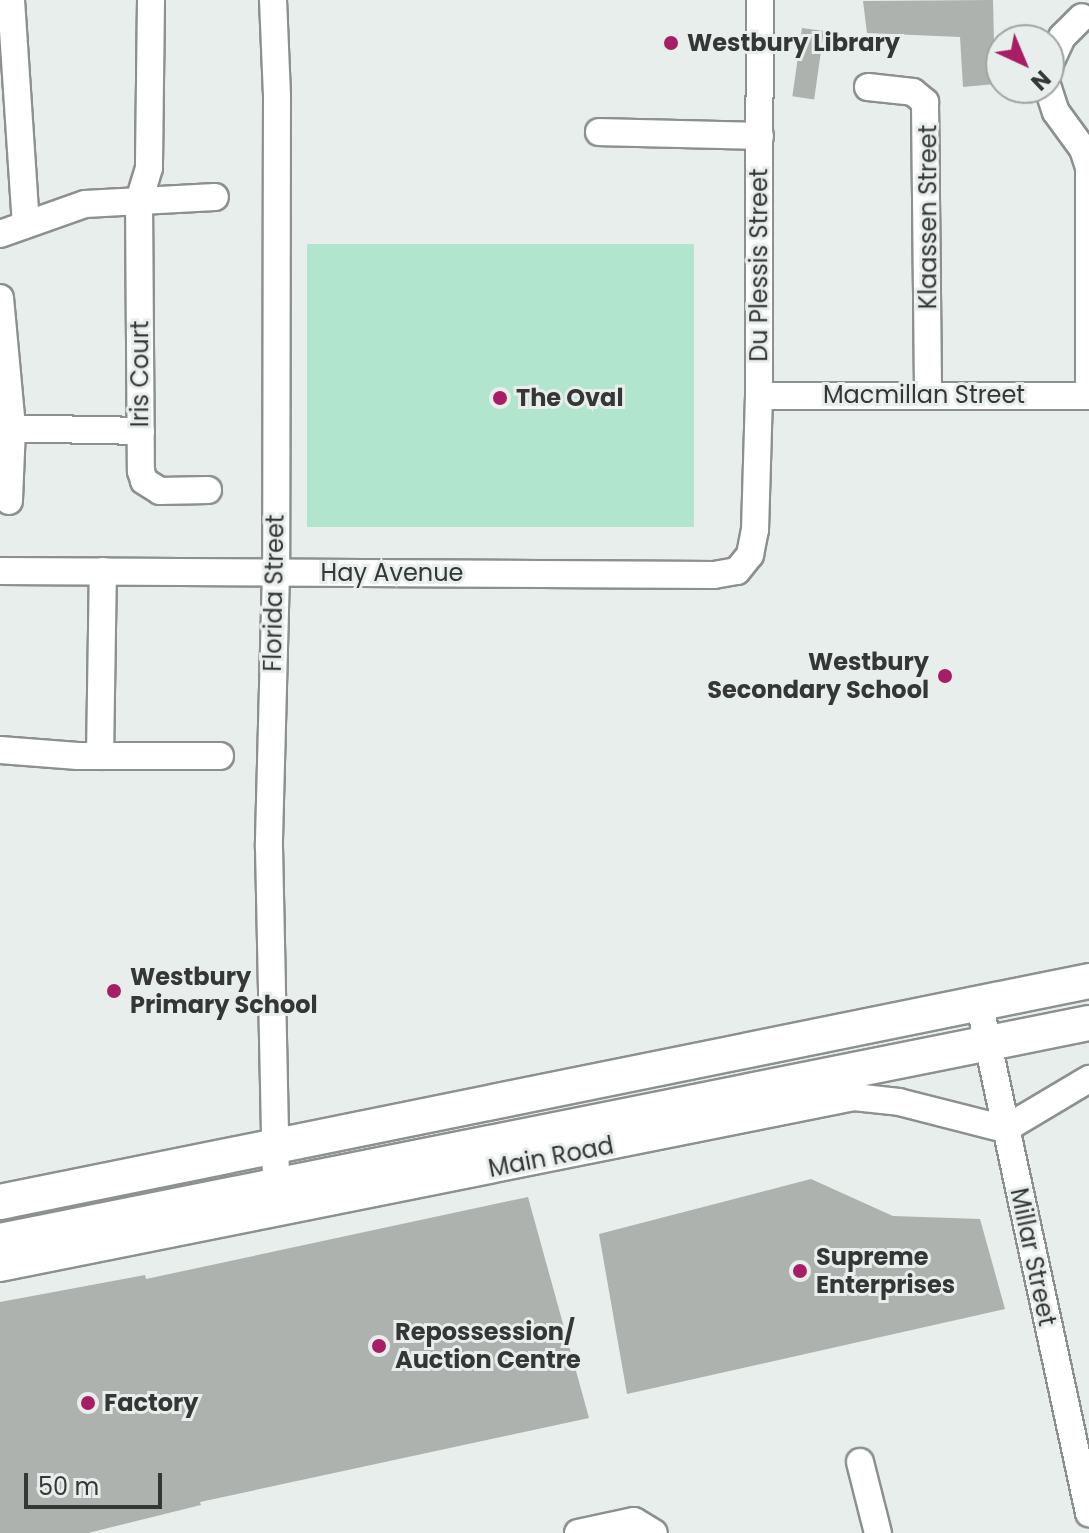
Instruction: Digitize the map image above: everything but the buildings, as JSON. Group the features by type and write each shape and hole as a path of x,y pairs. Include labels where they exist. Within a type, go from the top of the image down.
{"main road":[{"path":"0,1202 1089,981"},
{"name":"Main Road","path":"0,1241 1089,1023"}],"street":[{"path":"11,0 26,224"},
{"name":"Iris Court","path":"151,0 149,168 139,200 144,481 160,491 208,490"},
{"name":"Florida Street","path":"273,0 277,96 276,572 269,831 276,1186"},
{"name":"Du Plessis Street","path":"755,530 759,396 760,0"},
{"path":"1065,34 1082,17"},
{"name":"Klaassen Street","path":"868,87 913,92 925,102 928,393"},
{"path":"1053,104 1083,149 1089,167 1089,396"},
{"path":"599,132 760,136"},
{"path":"0,234 85,204 215,197"},
{"path":"0,298 9,501"},
{"name":"Macmillan Street","path":"759,396 928,393 1089,396"},
{"path":"6,428 141,431"},
{"name":"Hay Avenue","path":"0,571 727,575 745,564 755,530"},
{"path":"100,756 103,571"},
{"path":"0,750 100,756 220,756"},
{"name":"Millar Street","path":"979,1002 1089,1513"},
{"path":"1005,1129 1089,1079"},
{"name":"Main Road","path":"0,1268 854,1097 899,1102 1005,1129"},
{"path":"860,1462 878,1533"},
{"path":"578,1533 634,1521 652,1531"}],"green space":[{"name":"The Oval","path":"307,244 694,244 694,527 307,527"}],"place":[{"name":"Westbury Library","path":"671,43"},
{"name":"The Oval","path":"500,398"},
{"name":"Westbury Secondary School","path":"945,676"},
{"name":"Westbury Primary School","path":"114,991"},
{"name":"Supreme Enterprises","path":"800,1271"},
{"name":"Repossession/ Auction Centre","path":"379,1346"},
{"name":"Factory","path":"88,1403"}]}
